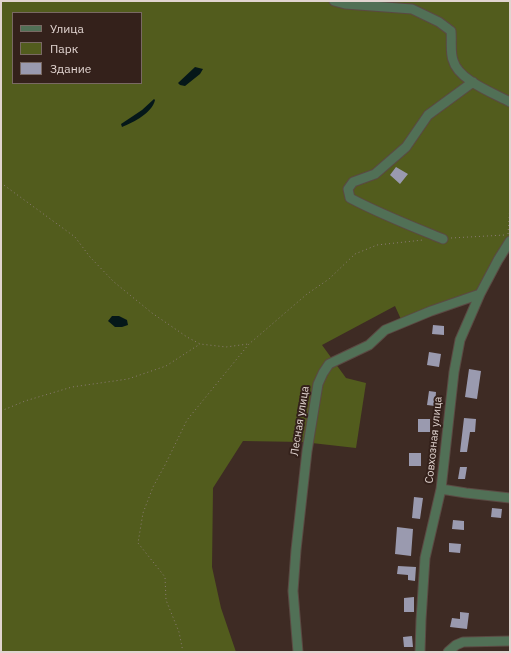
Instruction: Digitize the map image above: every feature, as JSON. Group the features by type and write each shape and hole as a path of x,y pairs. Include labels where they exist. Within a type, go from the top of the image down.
{"street":[{"path":"334,1 345,4 412,9 439,22 451,32 452,59 460,73 473,82 510,102"},
{"path":"443,239 359,203 350,198 348,189 353,182 375,174 406,147 428,115 473,82"},
{"name":"Совхозная улица","path":"422,651 421,620 425,558 441,489 454,372 460,340 480,294 509,237"},
{"name":"Лесная улица","path":"298,652 293,591 296,550 306,451 318,384 323,373 329,364 369,345 385,330 431,311 480,294"},
{"path":"441,489 510,498"},
{"path":"448,652 456,644 463,642 510,642"}],"path":[{"path":"1,183 75,237 90,257 114,282 147,309 187,337 200,344 226,346 249,344"},
{"path":"443,239 509,237 510,205"},
{"path":"183,652 179,632 166,600 165,577 138,543 143,513 153,487 187,420 249,344 307,294 329,279 355,254 377,245 429,240"},
{"path":"1,411 25,401 72,387 128,379 166,366 200,344"}],"green space":[{"path":"1,1 510,1 510,248 486,291 404,326 395,306 322,345 346,378 366,383 356,448 303,442 243,441 213,488 212,567 221,608 236,652 1,652"}],"shaded area":[{"path":"195,67 203,69 200,74 185,86 180,85 178,83"},
{"path":"154,99 153,105 146,113 137,120 122,127 121,124 142,110"},
{"path":"112,316 119,316 127,320 128,325 115,327 108,321"}],"building":[{"path":"396,167 408,174 400,184 390,175"},
{"path":"433,325 444,326 444,335 432,334"},
{"path":"429,352 441,354 439,367 427,365"},
{"path":"469,369 481,371 477,399 465,397"},
{"path":"429,391 436,392 435,406 427,405"},
{"path":"464,418 476,419 475,432 470,432 467,452 460,452"},
{"path":"418,419 430,419 430,432 418,432"},
{"path":"409,453 421,453 421,466 409,466"},
{"path":"460,467 467,467 465,479 458,479"},
{"path":"414,497 423,498 420,519 412,518"},
{"path":"492,508 502,509 501,518 491,517"},
{"path":"453,520 464,521 464,530 452,529"},
{"path":"397,527 413,529 411,556 395,554"},
{"path":"449,543 461,544 460,553 449,552"},
{"path":"398,566 416,567 415,581 408,580 408,575 397,574"},
{"path":"414,597 414,612 404,612 404,598"},
{"path":"460,612 469,613 467,629 450,627 452,618 460,619"},
{"path":"412,636 413,647 404,647 403,637"}]}
